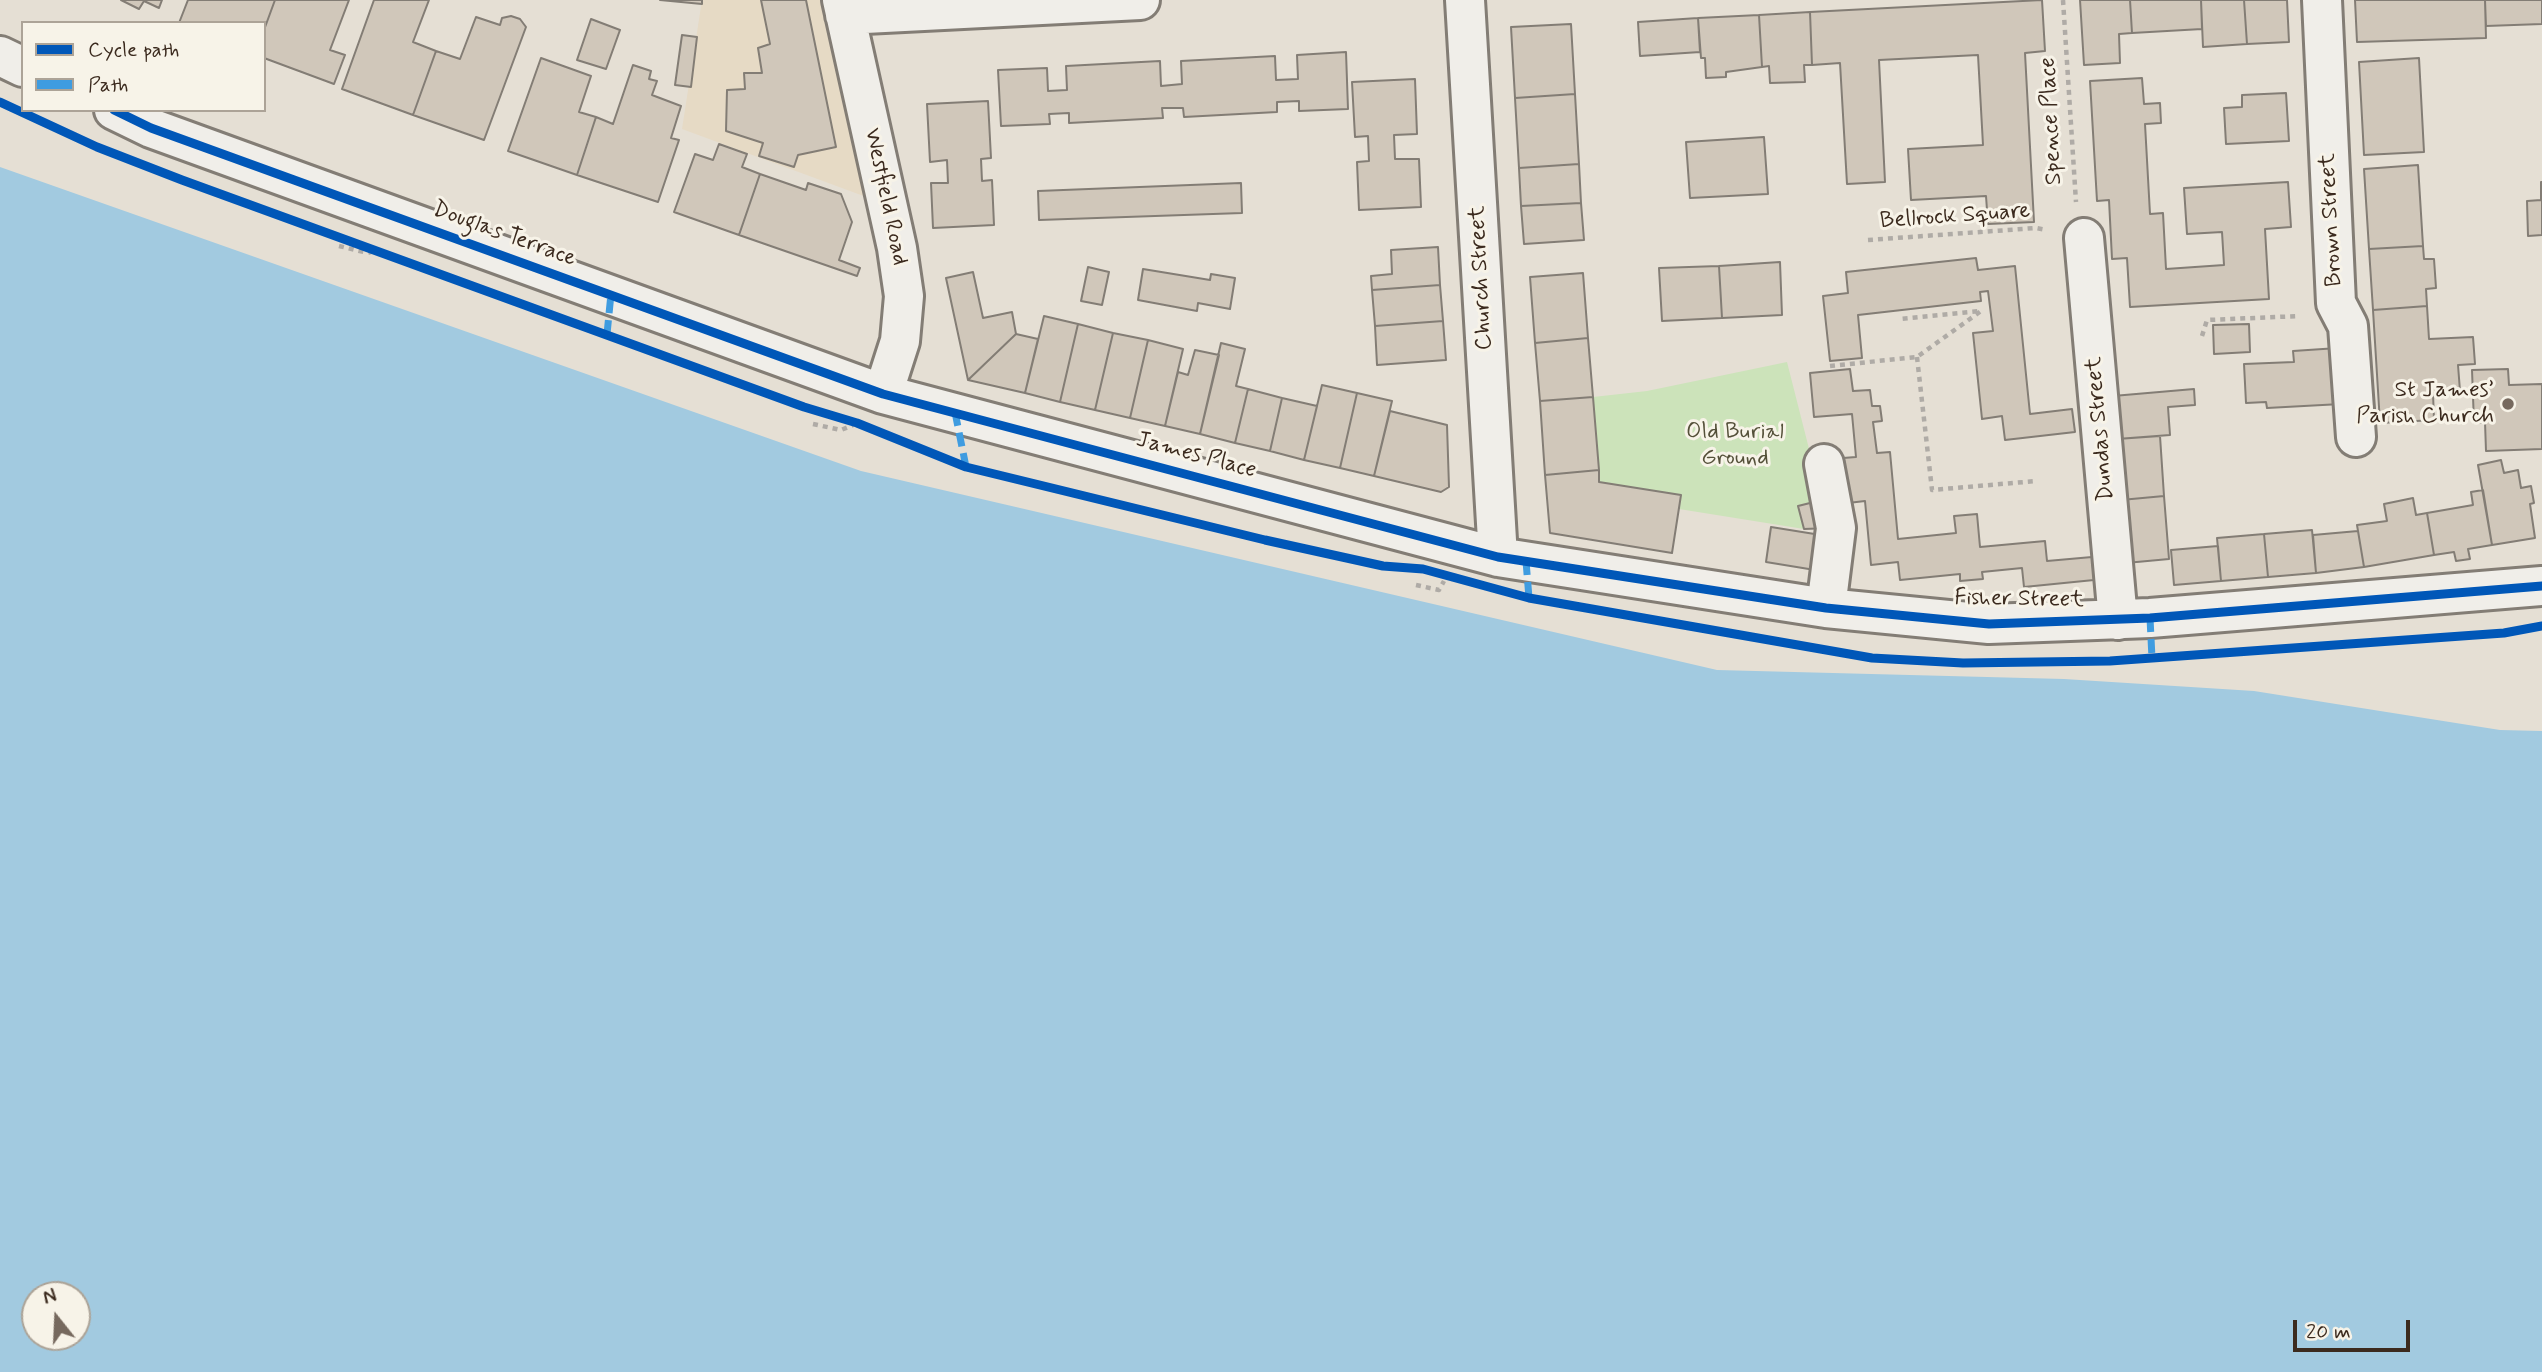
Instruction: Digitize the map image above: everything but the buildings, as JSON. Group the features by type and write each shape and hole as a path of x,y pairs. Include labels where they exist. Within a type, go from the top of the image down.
{"street":[{"path":"843,7 1140,0"},
{"name":"Church Street","path":"1465,0 1498,557"},
{"name":"Brown Street","path":"2322,0 2336,303 2348,326 2356,437"},
{"name":"Westfield Road","path":"843,7 897,248 904,296 900,341 876,411"},
{"path":"0,56 21,66"},
{"name":"Douglas Terrace","path":"118,112 151,128 876,411"},
{"name":"Dundas Street","path":"2084,238 2118,620"},
{"name":"James Place","path":"876,411 1498,557"},
{"path":"1824,464 1836,528 1826,608"},
{"name":"Fisher Street","path":"1498,557 1826,608 1989,624 2118,620 2542,586"}],"path":[{"path":"339,236 390,254"},
{"path":"339,246 368,253 378,249"},
{"path":"2202,336 2207,320 2316,315 2336,303"},
{"path":"1830,366 1917,357 1981,311 1899,319"},
{"path":"1917,357 1932,489 2036,481"},
{"path":"813,424 841,430 876,411"},
{"path":"844,419 857,423"},
{"path":"1434,573 1457,580"},
{"path":"1416,585 1439,590 1445,577"}],"shaded area":[{"path":"702,0 842,0 888,205 682,129"}],"green space":[{"name":"Old Burial Ground","path":"1787,362 1822,500 1798,506 1804,529 1679,509 1681,495 1599,482 1593,397 1647,391"}],"water":[{"path":"0,167 861,471 1717,670 2064,679 2254,691 2500,730 2542,731 2542,1372 0,1372"}],"marked path":[{"path":"607,334 611,294"},
{"path":"955,412 966,467"},
{"path":"1526,561 1529,598"},
{"path":"2150,618 2152,658"}],"cycle path":[{"path":"0,102 21,112"},
{"path":"22,112 97,147 182,180 804,407 857,423 966,467 1265,540 1383,566 1423,569 1529,598 1872,658 1963,663 2110,661 2504,633 2542,626"},
{"path":"118,112 151,128 883,394 1498,557 1826,608 1989,624 2150,618 2542,586"}],"place":[{"name":"St James’ Parish Church","path":"2508,404"}]}
